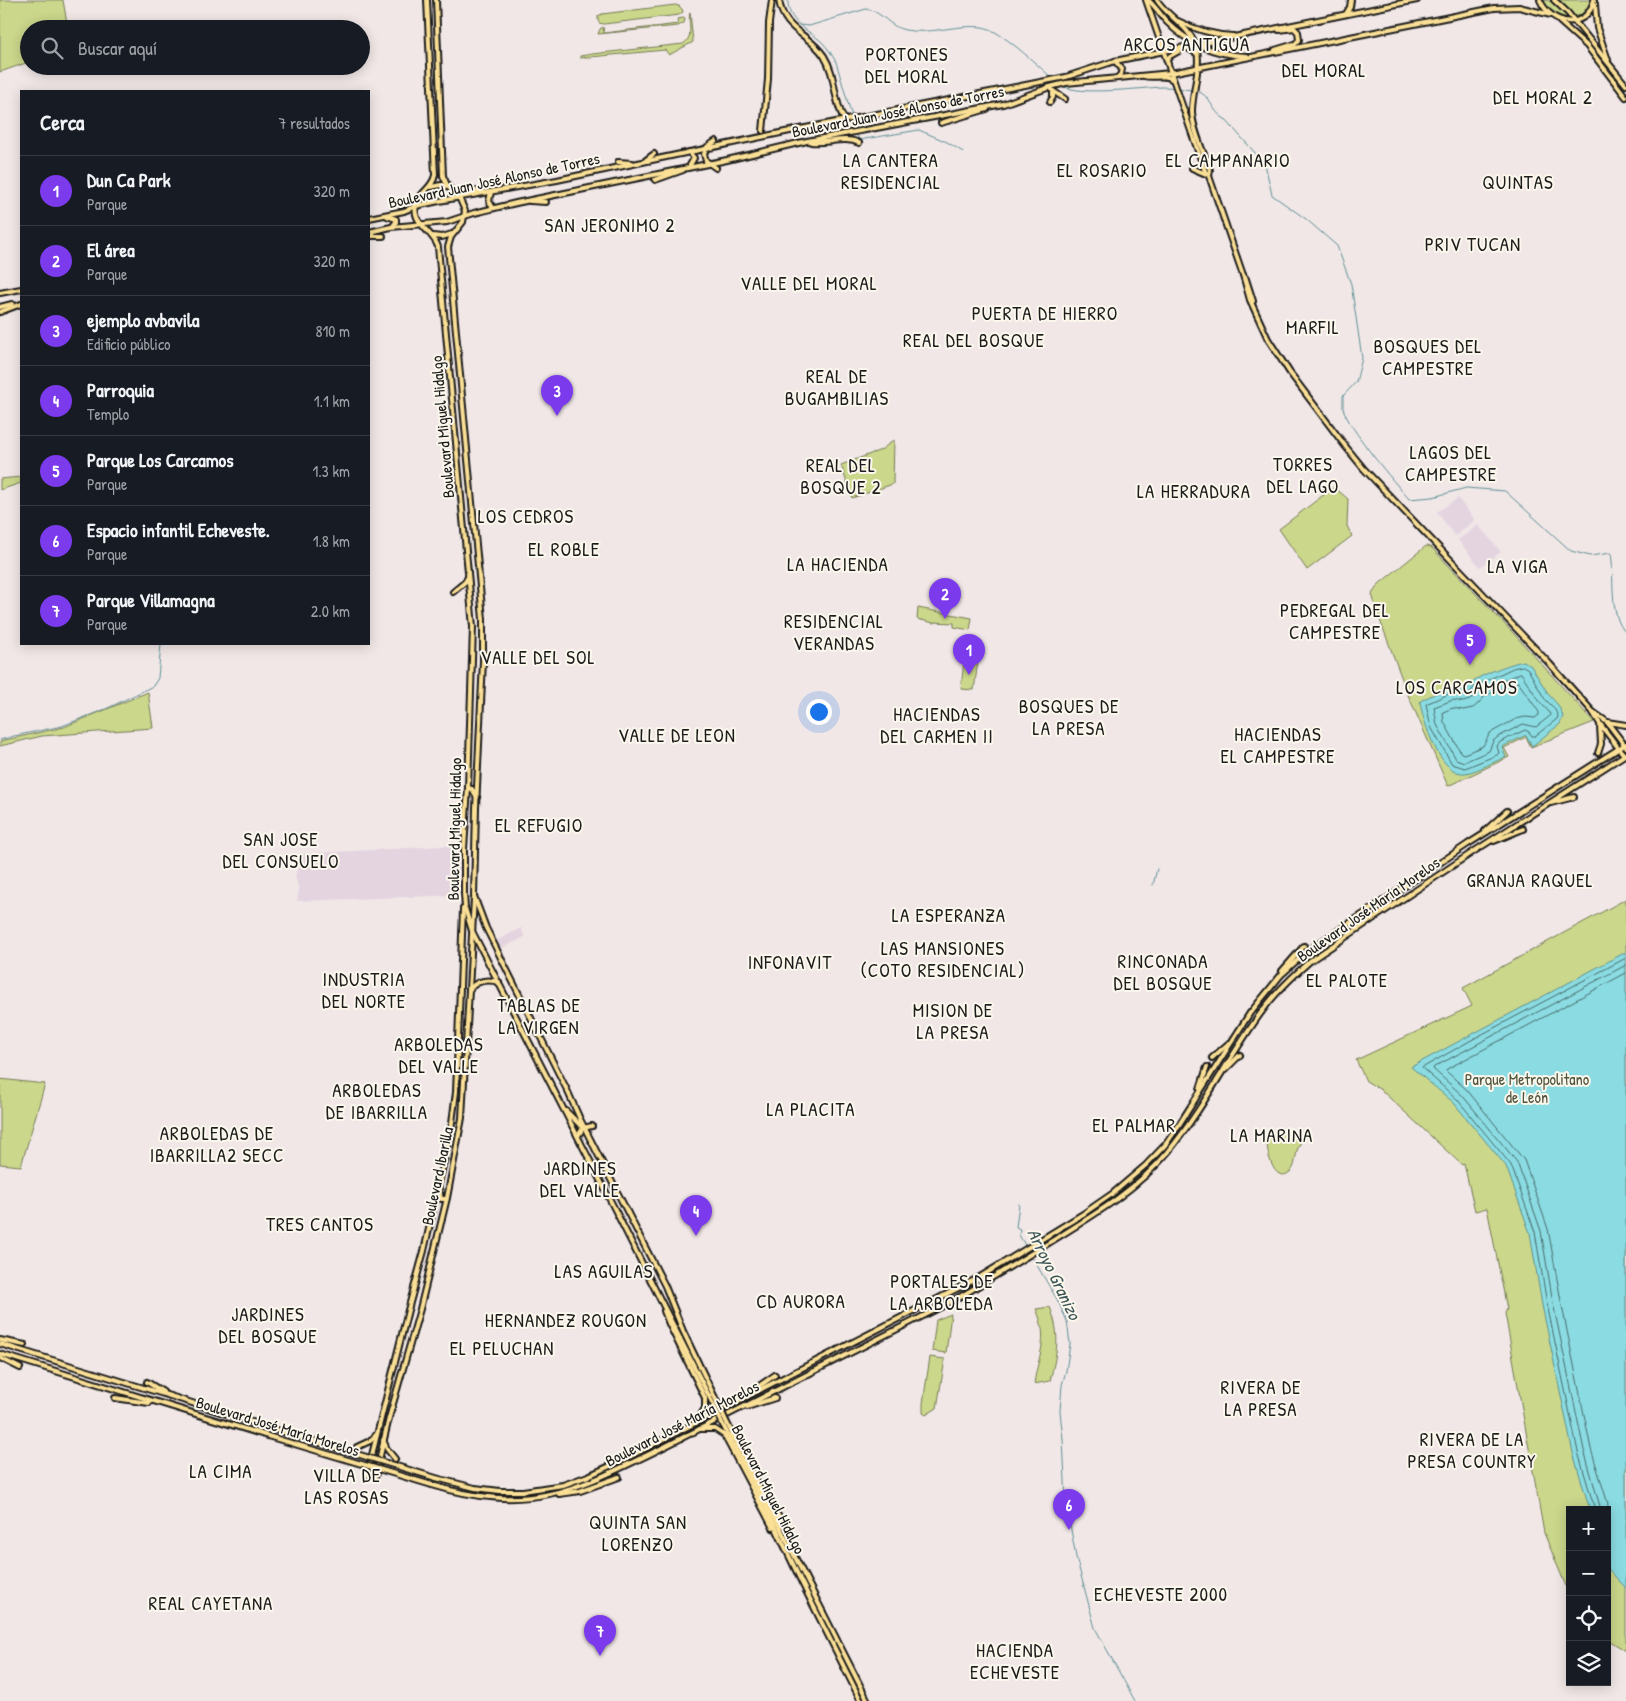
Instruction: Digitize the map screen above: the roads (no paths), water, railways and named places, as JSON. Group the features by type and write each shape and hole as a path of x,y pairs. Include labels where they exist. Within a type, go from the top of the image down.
{"main road":[{"path":"427,0 434,175 430,187 421,195 416,206 417,216 426,231 433,236 442,237 453,233"},
{"path":"436,0 442,173 448,187"},
{"path":"763,131 772,0"},
{"path":"779,0 786,21 818,48 827,60 843,119"},
{"path":"1147,0 1254,306 1268,339 1284,364 1364,469 1592,711 1608,723 1626,745"},
{"path":"1147,0 1170,25 1195,44 1227,54 1254,56"},
{"path":"1157,0 1173,19 1190,34 1195,44 1197,54 1193,117 1210,170 1209,176"},
{"path":"1346,14 1351,0"},
{"name":"Boulevard Juan José Alonso de Torres","path":"370,218 404,211 416,206 644,162 843,119 858,118 1065,78 1115,61 1417,0"},
{"path":"1540,0 1546,11 1587,46 1626,97"},
{"path":"1554,0 1575,21 1626,85"},
{"path":"1558,20 1565,22 1575,21 1586,14 1594,0"},
{"path":"1594,0 1597,28 1604,52 1611,66"},
{"name":"Boulevard Juan José Alonso de Torres","path":"370,234 391,227 447,222 493,208 807,141 990,107 1066,83 1142,76 1196,68 1494,8 1519,7 1551,15"},
{"path":"1173,19 1193,29 1211,34 1240,36"},
{"path":"1266,31 1294,28 1299,35 1299,41 1295,44 1272,50 1266,54"},
{"path":"1153,53 1159,46 1160,39"},
{"path":"1168,60 1170,56 1186,47 1197,54"},
{"path":"1115,61 1122,69 1120,75 1116,78"},
{"path":"1196,77 1206,66"},
{"path":"1142,76 1149,78 1167,76 1174,81"},
{"path":"1051,88 1065,99"},
{"path":"1050,102 1053,97 1051,88"},
{"path":"941,122 979,112 990,107"},
{"path":"807,141 821,143 849,140 860,143"},
{"path":"716,141 706,149 704,154 704,158 708,163 716,168"},
{"path":"655,180 689,167 694,158 689,152"},
{"path":"644,162 654,154"},
{"path":"618,162 637,163"},
{"path":"1192,168 1209,176"},
{"path":"430,187 441,185 454,190 460,198 465,216"},
{"path":"474,191 491,192 490,201 493,208"},
{"path":"525,201 546,202"},
{"path":"382,216 396,219 395,224 391,227"},
{"name":"Boulevard Miguel Hidalgo","path":"465,216 463,222 453,233 448,247 483,618 474,896 486,928 568,1092 584,1129 665,1286 716,1405 861,1701"},
{"path":"370,234 383,236"},
{"name":"Boulevard Miguel Hidalgo","path":"433,236 438,247 472,627 468,788 464,849 465,908 472,931 716,1405"},
{"path":"0,293 20,289"},
{"path":"0,307 20,303"},
{"path":"0,312 20,303"},
{"path":"453,592 468,577"},
{"path":"1592,711 1607,734 1625,754"},
{"path":"1608,723 1626,725"},
{"path":"1607,734 1608,723"},
{"path":"1598,753 1601,739 1600,724"},
{"name":"Boulevard José María Morelos","path":"0,1344 469,1487 500,1491 523,1490 557,1486 577,1480 606,1468 696,1423 968,1284 1083,1214 1112,1194 1134,1176 1166,1144 1250,1013 1281,975 1325,939 1468,844 1626,745"},
{"name":"Boulevard José María Morelos","path":"0,1356 472,1496 502,1499 530,1498 554,1494 577,1487 697,1430 968,1293 1102,1210 1151,1170 1172,1147 1268,1004 1290,979 1310,961 1473,852 1625,754"},
{"path":"468,788 477,797"},
{"path":"1547,804 1574,796"},
{"path":"1476,839 1507,811"},
{"path":"1484,845 1523,829"},
{"name":"Boulevard Ibarilla","path":"367,1475 424,1251 452,1130 456,1092 464,894"},
{"name":"Boulevard Ibarilla","path":"375,1477 383,1440 420,1309 447,1198 462,1118 474,896"},
{"path":"1270,989 1304,946"},
{"path":"468,992 472,986 479,982 489,980 498,982"},
{"path":"1212,1058 1232,1040"},
{"path":"1218,1077 1240,1055"},
{"path":"1198,1096 1207,1067"},
{"path":"562,1105 584,1129"},
{"path":"578,1136 584,1129 592,1126"},
{"path":"580,1141 583,1136 589,1137"},
{"path":"439,1187 441,1199 447,1198"},
{"path":"424,1251 430,1255 426,1270 427,1276"},
{"path":"663,1304 669,1324 705,1398 704,1408 696,1423"},
{"path":"408,1310 415,1312 420,1309"},
{"path":"0,1340 25,1346"},
{"path":"0,1356 20,1368"},
{"path":"737,1401 775,1375"},
{"path":"146,1382 170,1396"},
{"path":"115,1398 161,1404"},
{"path":"735,1410 775,1398"},
{"name":"Boulevard Miguel Hidalgo","path":"725,1424 768,1503 868,1701"},
{"path":"697,1430 715,1429 724,1435 754,1493 784,1544"},
{"path":"358,1447 370,1441 378,1432"},
{"path":"383,1440 387,1449 395,1458"},
{"path":"554,1494 580,1491 619,1478"},
{"path":"768,1503 789,1530"}],"water":[{"path":"1524,661 1531,666 1549,695 1558,705 1563,716 1560,724 1532,746 1526,735 1502,747 1506,757 1471,772 1457,772 1448,766 1434,746 1420,702 1446,689 1466,690 1471,683 1480,677"},
{"name":"Parque Metropolitano de León","path":"1626,952 1626,1588 1611,1572 1611,1506 1589,1506 1573,1453 1542,1305 1530,1233 1506,1166 1453,1102 1411,1067"}],"waterway":[{"path":"788,0 794,20 822,42 836,62 856,130"},
{"path":"799,25 809,26 866,9 872,10 894,26 905,30 924,31 973,26 982,27 990,29 1008,41 1052,78"},
{"path":"1063,86 1082,91 1171,87 1196,91 1205,96 1220,116 1225,119 1265,164 1272,195 1306,219 1337,246 1351,284 1362,358 1356,382 1343,396 1343,408 1353,428 1372,455 1409,499 1433,497 1466,488 1505,491 1571,551 1590,556 1611,553 1614,606 1620,625 1626,633"},
{"path":"857,134 859,140 919,130 947,142 963,152"},
{"path":"0,740 62,726 108,708 153,686 158,678 161,645"},
{"path":"1153,885 1157,869"},
{"name":"Arroyo Granizo","path":"1019,1204 1016,1227 1020,1229 1019,1235 1058,1301 1067,1321 1070,1344 1062,1385 1060,1411 1066,1502 1076,1557 1095,1628 1135,1701"}],"place":[{"name":"ejemplo avbavila","path":"557,416"},
{"name":"El área","path":"945,619"},
{"name":"Parque Los Carcamos","path":"1470,665"},
{"name":"Dun Ca Park","path":"969,675"},
{"name":"Parroquia","path":"696,1236"},
{"name":"Espacio infantil Echeveste.","path":"1069,1530"},
{"name":"Parque Villamagna","path":"600,1656"}],"district":[{"name":"ARCOS ANTIGUA","path":"1187,44"},
{"name":"PORTONES DEL MORAL","path":"907,65"},
{"name":"DEL MORAL","path":"1324,70"},
{"name":"DEL MORAL 2","path":"1543,97"},
{"name":"EL CAMPANARIO","path":"1228,160"},
{"name":"EL ROSARIO","path":"1102,170"},
{"name":"LA CANTERA RESIDENCIAL","path":"891,171"},
{"name":"QUINTAS","path":"1518,182"},
{"name":"SAN JERONIMO 2","path":"610,225"},
{"name":"PRIV TUCAN","path":"1473,244"},
{"name":"VALLE DEL MORAL","path":"809,283"},
{"name":"PUERTA DE HIERRO","path":"1045,313"},
{"name":"MARFIL","path":"1313,327"},
{"name":"REAL DEL BOSQUE","path":"974,340"},
{"name":"BOSQUES DEL CAMPESTRE","path":"1428,357"},
{"name":"REAL DE BUGAMBILIAS","path":"837,387"},
{"name":"LAGOS DEL CAMPESTRE","path":"1451,463"},
{"name":"TORRES DEL LAGO","path":"1303,475"},
{"name":"REAL DEL BOSQUE 2","path":"841,476"},
{"name":"LA HERRADURA","path":"1194,491"},
{"name":"LOS CEDROS","path":"526,516"},
{"name":"EL ROBLE","path":"564,549"},
{"name":"LA HACIENDA","path":"838,564"},
{"name":"LA VIGA","path":"1518,566"},
{"name":"PEDREGAL DEL CAMPESTRE","path":"1335,621"},
{"name":"RESIDENCIAL VERANDAS","path":"834,632"},
{"name":"VALLE DEL SOL","path":"538,657"},
{"name":"LOS CARCAMOS","path":"1457,687"},
{"name":"BOSQUES DE LA PRESA","path":"1069,717"},
{"name":"HACIENDAS DEL CARMEN II","path":"937,725"},
{"name":"VALLE DE LEON","path":"677,735"},
{"name":"HACIENDAS EL CAMPESTRE","path":"1278,745"},
{"name":"EL REFUGIO","path":"539,825"},
{"name":"SAN JOSE DEL CONSUELO","path":"281,850"},
{"name":"GRANJA RAQUEL","path":"1530,880"},
{"name":"LA ESPERANZA","path":"949,915"},
{"name":"LAS MANSIONES (COTO RESIDENCIAL)","path":"943,959"},
{"name":"INFONAVIT","path":"790,962"},
{"name":"RINCONADA DEL BOSQUE","path":"1163,972"},
{"name":"EL PALOTE","path":"1347,980"},
{"name":"INDUSTRIA DEL NORTE","path":"364,990"},
{"name":"TABLAS DE LA VIRGEN","path":"539,1016"},
{"name":"MISION DE LA PRESA","path":"953,1021"},
{"name":"ARBOLEDAS DEL VALLE","path":"439,1055"},
{"name":"ARBOLEDAS DE IBARRILLA","path":"377,1101"},
{"name":"LA PLACITA","path":"811,1109"},
{"name":"EL PALMAR","path":"1134,1125"},
{"name":"LA MARINA","path":"1272,1135"},
{"name":"ARBOLEDAS DE IBARRILLA2 SECC","path":"217,1144"},
{"name":"JARDINES DEL VALLE","path":"580,1179"},
{"name":"TRES CANTOS","path":"320,1224"},
{"name":"LAS AGUILAS","path":"604,1271"},
{"name":"PORTALES DE LA ARBOLEDA","path":"942,1292"},
{"name":"CD AURORA","path":"801,1301"},
{"name":"HERNANDEZ ROUGON","path":"566,1320"},
{"name":"JARDINES DEL BOSQUE","path":"268,1325"},
{"name":"EL PELUCHAN","path":"502,1348"},
{"name":"RIVERA DE LA PRESA","path":"1261,1398"},
{"name":"RIVERA DE LA PRESA COUNTRY","path":"1472,1450"},
{"name":"LA CIMA","path":"221,1471"},
{"name":"VILLA DE LAS ROSAS","path":"347,1486"},
{"name":"QUINTA SAN LORENZO","path":"638,1533"},
{"name":"ECHEVESTE 2000","path":"1161,1594"},
{"name":"REAL CAYETANA","path":"211,1603"},
{"name":"HACIENDA ECHEVESTE","path":"1015,1661"}]}
